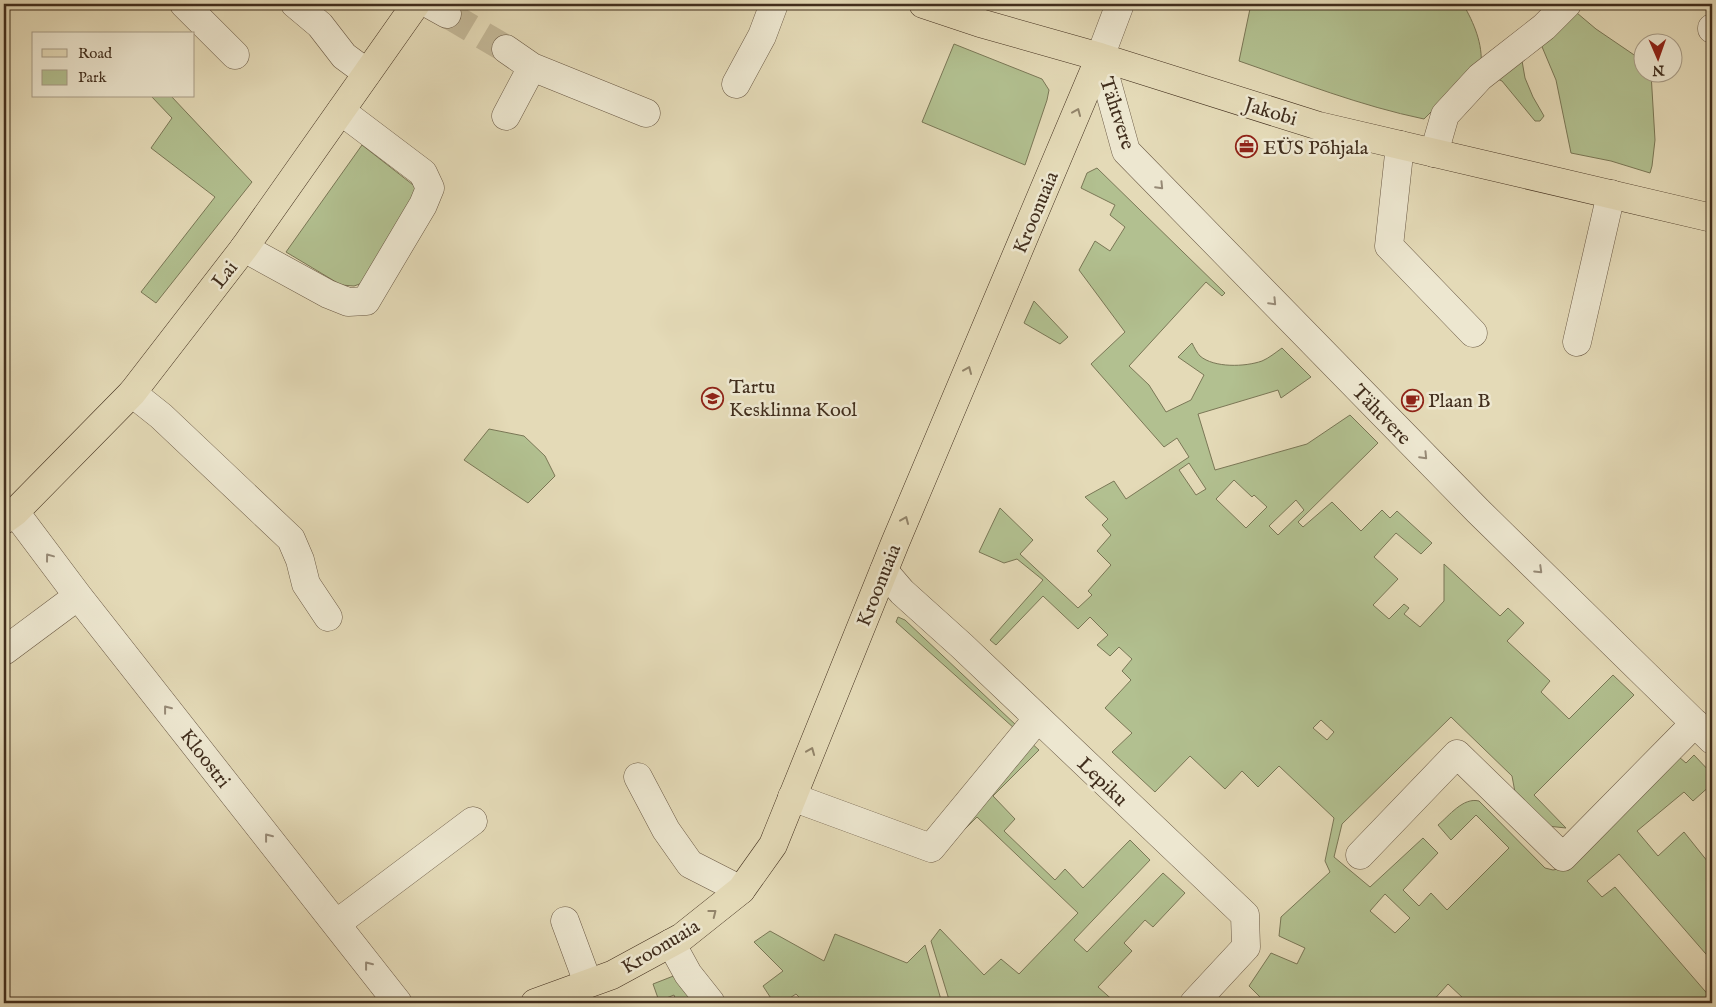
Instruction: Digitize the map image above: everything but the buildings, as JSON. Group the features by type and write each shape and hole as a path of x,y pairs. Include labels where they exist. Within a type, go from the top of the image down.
{"main road":[{"name":"Lai","path":"10,516 132,393 244,248 416,4"},
{"name":"Jakobi","path":"923,4 1319,126 1712,218"},
{"name":"Kroonuaia","path":"535,1003 575,993 682,937 742,890 773,845 884,571 1100,57"}],"street":[{"path":"184,4 235,55"},
{"path":"295,4 320,25 344,56 367,73"},
{"path":"736,84 762,36 774,4"},
{"path":"1100,57 1120,4"},
{"path":"1434,153 1445,115 1480,77 1544,27 1567,4"},
{"path":"506,49 532,68 646,113"},
{"name":"Tähtvere","path":"1100,57 1126,151 1478,511 1703,731"},
{"path":"506,116 532,68"},
{"path":"244,248 328,294 348,302 366,301 423,205 430,188 423,173 341,111"},
{"path":"1400,145 1389,246 1473,333"},
{"path":"1577,342 1611,194"},
{"path":"132,393 161,416 291,539 300,560 306,584 328,616"},
{"name":"Kloostri","path":"10,516 78,596 398,1003"},
{"name":"Lepiku","path":"884,571 902,592 962,646 1245,915 1246,947 1194,1003"},
{"path":"4,651 78,596"},
{"path":"792,797 931,848 1038,718"},
{"path":"1360,855 1456,754 1563,857 1703,731"},
{"path":"638,777 666,830 690,864 742,890"},
{"path":"336,924 473,821"},
{"path":"565,921 575,993"},
{"path":"672,943 688,974 710,1003"}],"green space":[{"path":"1251,4 1463,4 1477,34 1481,50 1481,66 1424,119 1400,114 1331,93 1239,61"},
{"path":"1577,13 1596,29 1634,55 1634,82 1652,82 1655,140 1650,173 1611,161 1571,153 1556,80 1540,42"},
{"path":"954,44 1042,79 1049,90 1025,165 922,122"},
{"path":"1521,55 1525,78 1544,116 1540,121 1535,121 1502,81 1493,77"},
{"path":"153,98 173,98 252,182 156,303 141,292 215,197 151,148 172,118"},
{"path":"362,145 417,188 371,280 354,286 341,285 286,252"},
{"path":"1097,168 1225,293 1222,296 1206,282 1129,366 1149,385 1166,412 1191,400 1204,375 1178,357 1192,343 1199,355 1206,360 1213,363 1230,365 1262,361 1282,348 1311,377 1281,398 1278,390 1198,414 1215,470 1307,444 1350,415 1378,443 1298,522 1303,527 1332,502 1361,531 1382,510 1390,518 1397,511 1432,543 1421,554 1396,533 1374,557 1398,579 1373,605 1389,619 1404,604 1409,608 1404,614 1420,627 1444,601 1444,564 1500,616 1508,608 1524,623 1507,641 1550,681 1541,692 1569,719 1613,675 1634,695 1534,795 1566,828 1538,825 1517,803 1512,776 1451,717 1342,824 1334,857 1370,887 1423,838 1438,853 1403,890 1419,906 1431,893 1447,910 1509,848 1476,815 1451,840 1438,825 1462,804 1479,801 1545,868 1558,869 1679,757 1686,763 1694,755 1712,774 1712,784 1693,801 1684,792 1637,831 1658,856 1684,832 1712,867 1712,961 1619,854 1587,881 1602,897 1615,887 1712,997 1712,1003 1458,1003 1463,998 1448,984 1431,1003 1264,1003 1249,986 1271,953 1297,964 1305,948 1279,936 1281,917 1330,872 1325,861 1334,818 1279,766 1258,787 1242,771 1225,789 1190,756 1155,792 1112,752 1132,733 1105,708 1131,680 1122,671 1132,659 1119,647 1110,656 1097,645 1108,635 1090,617 1078,629 1043,596 996,645 990,640 1043,580 1017,559 1004,563 979,552 1000,508 1033,540 1020,554 1078,608 1092,595 1088,591 1111,565 1097,551 1111,535 1102,525 1108,519 1085,497 1114,481 1126,499 1189,457 1177,438 1164,447 1091,364 1125,332 1079,270 1095,241 1110,251 1125,227 1110,215 1115,205 1081,188 1087,173","holes":["1189,463 1206,489 1196,495 1179,470","1234,480 1252,497 1254,495 1267,507 1246,528 1216,499","1296,500 1304,510 1278,535 1269,526","1321,720 1334,732 1327,740 1313,728","1385,894 1410,918 1395,933 1370,911"]},
{"path":"1034,301 1068,337 1060,344 1024,323"},
{"path":"489,429 524,436 545,456 555,476 528,503 464,460"},
{"path":"898,617 905,620 1017,726 1015,729 896,622"},
{"path":"1029,741 1039,750 993,796 1015,819 1004,831 1055,880 1065,869 1083,888 1130,840 1150,860 1074,940 1087,952 1163,873 1185,893 1153,927 1145,920 1124,943 1132,951 1098,987 1116,1003 950,1003 931,941 940,929 984,975 1001,959 1019,974 1078,913 977,817 960,834 959,831"},
{"path":"770,931 824,961 835,934 907,963 925,945 942,1003 805,1003 796,994 782,1003 774,1003 763,986 783,971 754,942"},
{"path":"676,975 697,1003 677,1003 674,995 659,1001 653,984"}],"tunnel":[{"path":"447,14 506,49"}],"place":[{"name":"EÜS Põhjala","path":"1247,147"},
{"name":"Tartu Kesklinna Kool","path":"713,398"},
{"name":"Plaan B","path":"1412,400"}]}
